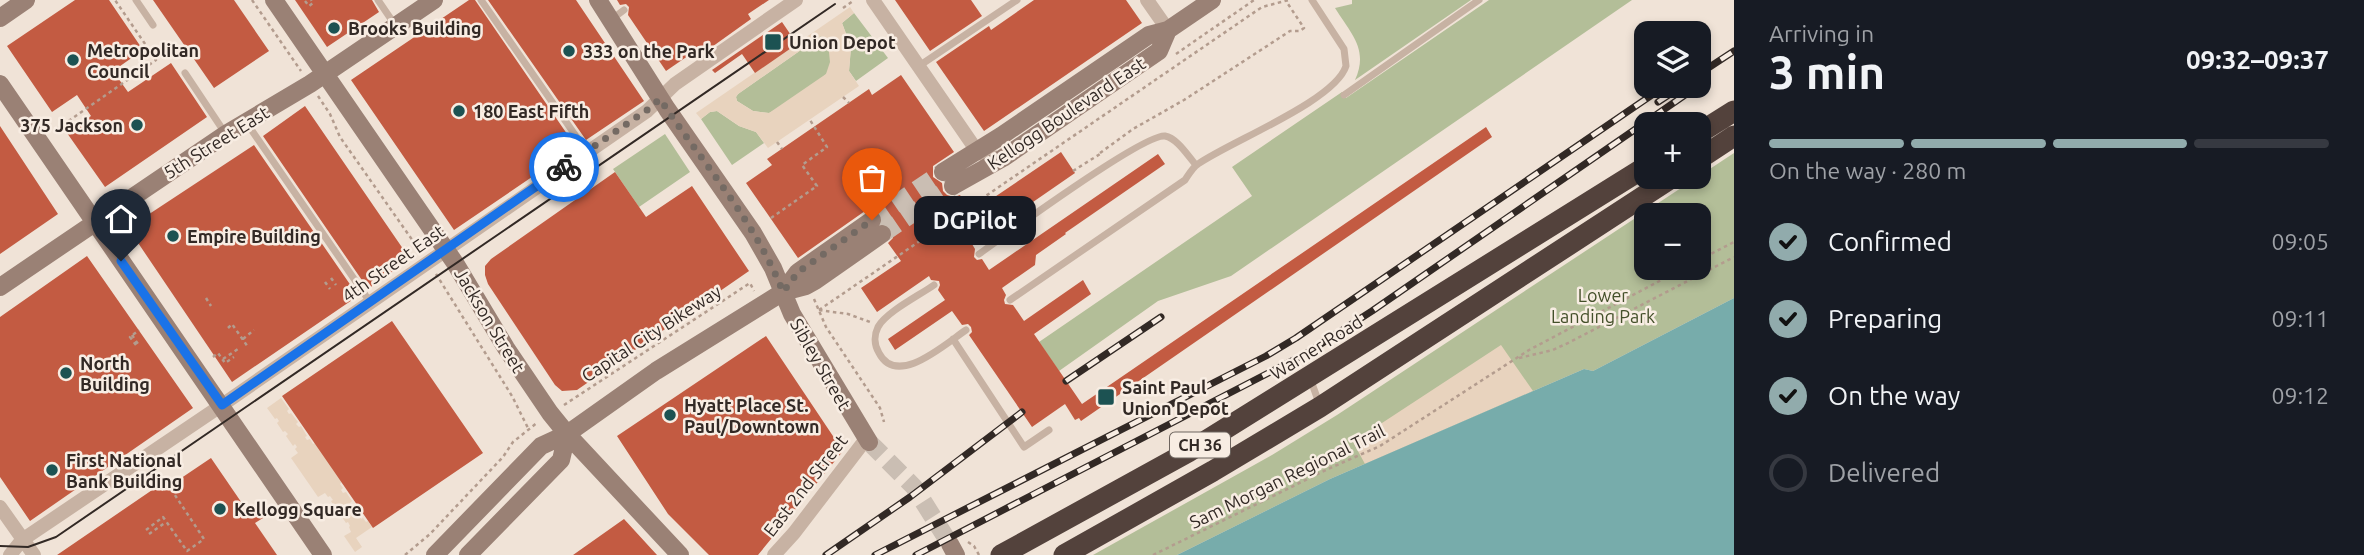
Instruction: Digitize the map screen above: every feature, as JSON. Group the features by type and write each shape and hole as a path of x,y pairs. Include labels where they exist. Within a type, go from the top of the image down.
{"highway":[{"path":"1711,125 1734,111"},
{"path":"1711,151 1734,136"},
{"name":"Warner Road","path":"1063,555 1320,407 1634,175"},
{"name":"Warner Road","path":"1001,555 1188,452 1310,377 1467,296 1652,189"}],"main road":[{"path":"0,18 26,0"},
{"name":"Jackson Street","path":"274,0 446,250 518,368 567,435 680,555"},
{"name":"5th Street East","path":"0,287 226,134 324,74 434,0"},
{"name":"Sibley Street","path":"598,0 618,15 660,99 755,236 774,268 792,314 867,440"},
{"name":"Kellogg Boulevard East","path":"1168,30 1158,51 1003,158 948,179 977,150 1149,35 1168,30 1212,0"},
{"path":"0,84 323,555"},
{"path":"435,555 541,446 567,435 656,372 783,292 798,272 877,227"},
{"path":"468,555 561,460 567,435"}],"street":[{"name":"4th Street East","path":"10,555 22,540 587,152 660,99 675,84 796,0"},
{"path":"873,0 977,150 988,157 1003,158"},
{"path":"1147,0 1168,30"},
{"name":"East 2nd Street","path":"774,555 867,440"},
{"path":"0,507 34,555"}],"lane":[{"path":"136,0 153,25"},
{"path":"377,0 395,26"},
{"path":"481,0 587,152"},
{"path":"919,66 1017,0"},
{"path":"1010,300 1185,180 1196,165 1294,111 1334,85 1346,66 1344,49 1312,0"},
{"path":"1344,94 1479,0"},
{"path":"185,72 226,134"},
{"path":"246,122 370,302"},
{"path":"978,254 1108,164 1151,139 1163,136 1172,139 1196,165"},
{"path":"934,285 879,325 875,341 877,350 887,363 907,367 919,362 965,330"},
{"path":"953,339 1024,447 1049,430"},
{"path":"1310,377 1320,407"}],"path":[{"path":"57,130 156,60 115,0"},
{"path":"252,0 299,68"},
{"path":"305,1 309,6 313,3 311,0"},
{"path":"843,8 853,1"},
{"path":"819,310 1262,7 1289,2 1304,28 1290,31 1184,100 1133,129 1101,155 1073,171"},
{"path":"843,97 849,103"},
{"path":"771,218 817,186 802,165 827,147 810,120"},
{"path":"777,142 782,149"},
{"path":"1711,254 1734,242"},
{"path":"401,258 408,250"},
{"path":"1516,358 1553,350 1734,257"},
{"path":"331,278 336,285"},
{"name":"Sam Morgan Regional Trail","path":"1153,555 1337,464 1380,446 1516,358 1662,280"},
{"path":"325,282 330,289"},
{"name":"Capital City Bikeway","path":"567,404 750,283"},
{"path":"206,298 211,306"},
{"path":"814,299 826,327 880,408 884,422"},
{"path":"819,310 848,314"},
{"path":"228,328 232,324 248,347"},
{"path":"137,345 130,337 139,331"},
{"path":"243,339 254,331"},
{"path":"212,357 218,353 225,363 232,354"},
{"path":"405,555 430,534 503,457 513,442 537,423"},
{"path":"146,530 163,517 187,551 204,539 163,477"},
{"path":"149,534 167,521"},
{"path":"957,546 974,546 979,555"}],"green space":[{"path":"1352,0 1471,0 1355,80 1359,69 1359,50 1335,8 1352,4"},
{"path":"1489,0 1632,0 1231,276 1158,301 1059,371 1039,342 1252,196 1232,167 1342,92 1346,98"},
{"path":"854,13 888,58 856,81 849,71 851,47 842,23"},
{"path":"821,36 829,48 831,63 828,72 818,81 769,113 753,111 737,101 738,94"},
{"path":"717,111 739,126 756,132 764,143 732,165 701,119 710,112"},
{"path":"665,134 690,172 639,207 613,169"},
{"name":"Lower Landing Park","path":"1734,153 1734,298 1593,371 1584,369 1330,479 1177,555 1093,555 1272,455 1634,219 1634,280 1711,280 1711,203 1658,203 1679,189 1711,189 1711,168"}],"shaded area":[{"path":"850,7 854,13 842,23 851,47 849,71 859,86 768,148 756,132 739,126 717,111 710,112 701,119 696,113","holes":["821,36 828,43 830,62 826,74 769,113 753,111 737,101 738,94"]},
{"path":"1501,345 1533,391 1365,464 1353,442"},
{"path":"281,398 289,409 289,414 298,422 296,424 301,426 307,440 315,443 342,482 341,490 346,492 352,506 361,514 361,519 368,521 372,527 356,538 362,547 355,552 344,536 351,532 348,522 346,523 339,510 337,511 330,496 325,493 318,497 291,458 298,453 295,449 297,447 295,444 293,446 286,436 288,434 283,432 277,418 275,419 267,408"}],"water":[{"path":"1734,298 1734,555 1177,555 1330,479 1584,369 1593,371"}],"building":[{"path":"75,0 109,0 143,50 113,71 128,92 171,63 207,117 105,187 67,133 91,116 77,95 52,112 7,46"},
{"path":"153,0 234,0 269,51 214,88"},
{"name":"Brooks Building","path":"295,0 372,0 379,12 327,47"},
{"name":"180 East Fifth","path":"469,0 475,0 576,147 454,230 351,80"},
{"name":"333 on the Park","path":"488,0 576,0 644,101 586,140"},
{"path":"617,0 769,0 748,14 751,19 702,54 698,49 666,71 628,15 629,7 626,4 620,5"},
{"path":"895,0 971,0 982,16 930,51"},
{"path":"1034,0 1126,0 1142,23 984,131 936,62 989,26 991,30"},
{"path":"782,22 797,44 755,73 742,54 715,73 712,70"},
{"name":"Union Depot","path":"901,75 954,152 933,166 933,177 942,183 943,191 947,195 960,195 971,213 1061,152 1075,173 972,244 975,249 974,257 977,260 982,259 989,270 1158,154 1165,164 1036,255 1035,265 1002,288 1006,295 1005,304 1013,305 1024,321 1083,280 1091,294 1034,334 1082,404 1486,127 1492,137 1081,421 1079,418 1075,420 1065,404 1032,427 969,335 972,332 971,327 968,324 962,325 952,311 895,350 888,339 945,300 938,290 939,281 931,280 929,276 877,312 861,288 901,261 888,243 893,238 893,232 891,227 883,223 881,213 872,209 865,211 798,258 746,183 772,165 767,159 869,89 872,95"},
{"path":"305,106 410,259 368,289 263,136"},
{"path":"0,126 58,214 0,254"},
{"path":"254,145 358,296 232,382 128,228"},
{"path":"615,172 646,217 692,186 749,271 577,390 562,391 555,385 488,284 485,266 491,259"},
{"path":"87,256 193,408 30,521 0,477 0,317"},
{"path":"392,321 483,453 373,528 282,396"},
{"path":"766,336 843,451 758,555 709,555 668,514 617,436"},
{"name":"Kellogg Square","path":"211,458 248,512 255,506 263,518 255,523 277,555 57,555 158,486 162,491"},
{"path":"624,519 657,555 573,555"}],"tunnel":[{"path":"872,220 943,172"},
{"path":"882,234 953,186"},
{"path":"869,442 914,487 950,544"}],"tram line":[{"path":"0,546 28,547 56,537 835,4"}],"railway":[{"path":"1711,66 1734,51"},
{"path":"875,555 1266,356 1647,98"},
{"path":"1658,102 1664,98"},
{"path":"916,555 1307,353 1681,98"},
{"path":"1066,381 1161,317"},
{"path":"826,555 910,497 1022,412"}],"way so far":[{"path":"564,167 660,99 755,236 774,268 783,292 798,272 872,220"}],"place":[{"name":"Brooks Building","path":"334,28"},
{"name":"Union Depot","path":"773,42"},
{"name":"333 on the Park","path":"569,51"},
{"name":"Metropolitan Council","path":"73,60"},
{"name":"180 East Fifth","path":"459,111"},
{"name":"375 Jackson","path":"137,125"},
{"name":"DGPilot","path":"872,220"},
{"name":"Empire Building","path":"173,236"},
{"name":"North Building","path":"66,373"},
{"name":"Saint Paul Union Depot","path":"1106,397"},
{"name":"Hyatt Place St. Paul/Downtown","path":"670,415"},
{"name":"First National Bank Building","path":"52,470"},
{"name":"Kellogg Square","path":"220,509"}],"route":[{"path":"121,261 222,405 564,167"}]}
